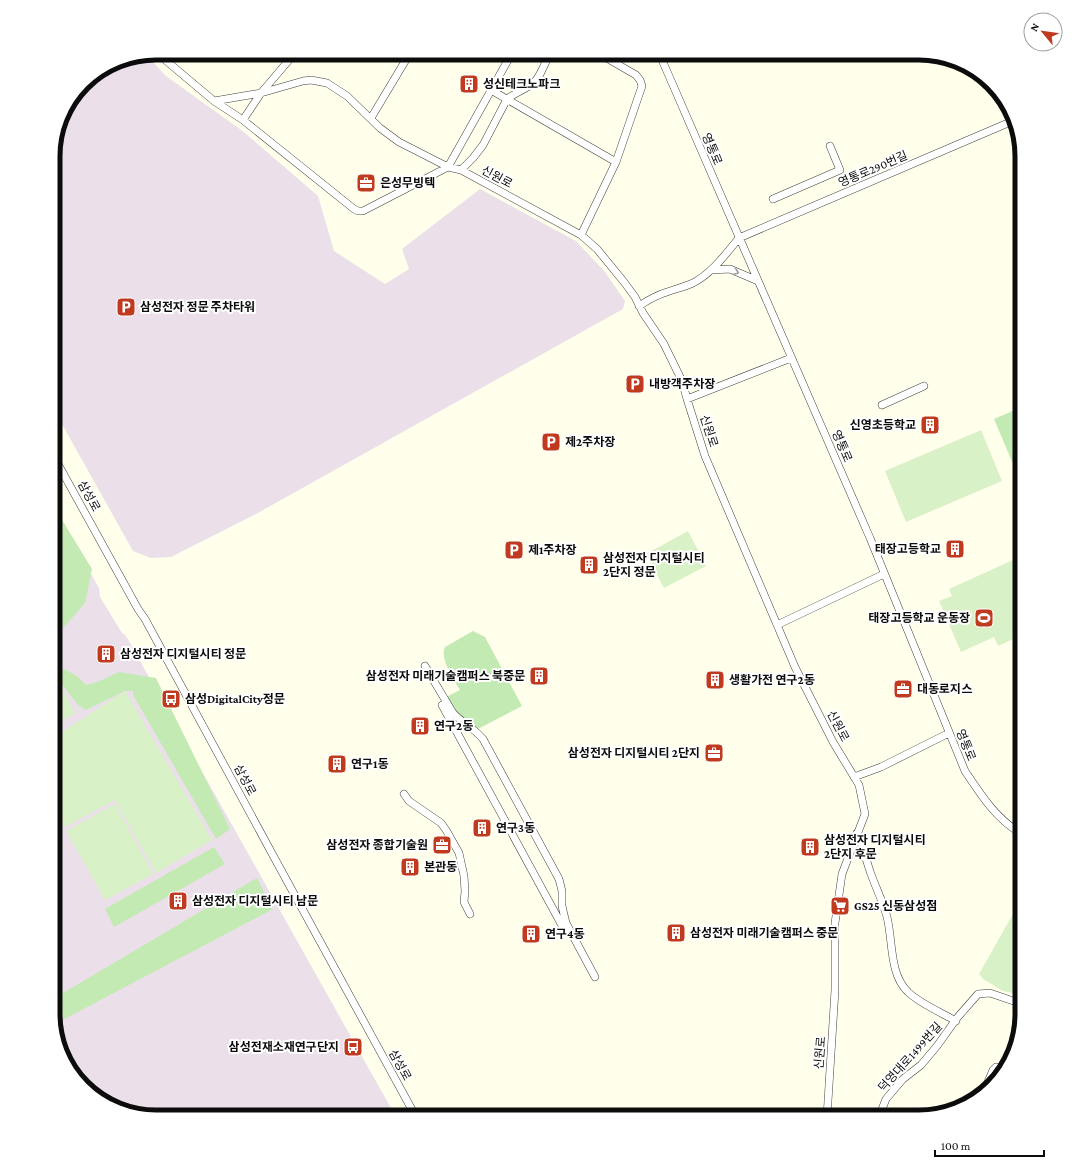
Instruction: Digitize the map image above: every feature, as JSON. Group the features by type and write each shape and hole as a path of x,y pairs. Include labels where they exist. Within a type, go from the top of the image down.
{"street":[{"path":"165,60 214,101 243,120 358,211 363,210 448,167 508,60"},
{"path":"243,120 261,93 289,60"},
{"path":"371,118 406,60"},
{"path":"461,170 483,145 507,99 532,85 536,81 546,60"},
{"path":"581,235 616,162 642,86 636,75 610,60"},
{"name":"영통로","path":"662,60 884,574 965,771 986,803 1015,830"},
{"name":"신원로","path":"214,101 261,93 303,81 311,80 327,83 341,92 371,118 380,128 399,142 448,167 461,170 581,235 597,249 635,297 639,306 664,344 682,381 705,456 795,667 833,742 859,785 864,814 842,874 835,923 836,990 827,1110"},
{"path":"491,90 616,162"},
{"name":"영통로290번길","path":"739,238 1009,123"},
{"path":"773,199 840,170 830,146"},
{"path":"639,306 666,292 692,284 712,270 739,238"},
{"path":"712,270 730,269 758,281"},
{"path":"687,400 791,358"},
{"path":"882,405 924,386"},
{"name":"삼성로","path":"60,468 138,609 145,619 412,1110"},
{"path":"777,625 884,574"},
{"path":"424,667 456,717 472,728 483,739 559,879 562,891 562,906 566,923 593,978 424,667"},
{"path":"854,777 881,767 950,733"},
{"path":"404,794 409,800 441,823 456,848 462,862 465,890 464,902 470,914"},
{"path":"857,833 888,918 891,946 898,980 915,998 956,1021"},
{"name":"덕영대로1499번길","path":"882,1110 886,1099 903,1079 921,1065 938,1046 978,994 990,993 1015,1002"},
{"path":"989,1080 993,1070 999,1068"}],"shaded area":[{"path":"151,60 166,76 244,132 318,196 334,251 385,284 409,269 402,249 480,189 576,241 605,272 625,301 623,309 256,514 171,557 151,558 133,551 60,421 60,149 67,119 76,102 102,76 113,70 125,65"},
{"path":"60,518 99,588 100,597 122,633 126,636 392,1110 143,1109 119,1103 102,1094 88,1082 76,1068 65,1045 60,1014"}],"green space":[{"path":"1015,410 1015,469 994,419"},
{"path":"981,430 1002,481 906,522 885,471"},
{"path":"60,516 92,569 85,603 65,626 60,629"},
{"path":"688,531 706,566 664,588 646,554"},
{"name":"태장고등학교 운동장","path":"1015,559 1015,638 998,646 994,637 961,652 939,601 952,596 949,589"},
{"path":"473,631 485,637 522,706 478,729 457,713 446,697 460,690 448,669 444,657 445,647"},
{"path":"64,669 77,676 86,685 100,681 119,672 156,678 230,829 216,839 133,695 133,691 125,691 86,710 78,705 60,682 60,670"},
{"path":"60,686 75,713 60,722"},
{"path":"125,691 212,840 156,873 115,800 65,827 60,818 60,733"},
{"path":"115,804 153,874 105,900 66,831"},
{"path":"214,847 225,864 114,927 105,909"},
{"path":"257,878 273,909 61,1021 60,995"},
{"path":"1015,910 1015,994 1003,991 983,979 979,974"}],"place":[{"name":"성신테크노파크","path":"469,84"},
{"name":"은성무빙텍","path":"366,183"},
{"name":"삼성전자 정문 주차타워","path":"126,307"},
{"name":"내방객주차장","path":"635,384"},
{"name":"신영초등학교","path":"930,425"},
{"name":"제2주차장","path":"551,442"},
{"name":"태장고등학교","path":"955,549"},
{"name":"제1주차장","path":"514,550"},
{"name":"삼성전자 디지털시티 2단지 정문","path":"589,565"},
{"name":"태장고등학교 운동장","path":"984,618"},
{"name":"삼성전자 디지털시티 정문","path":"106,654"},
{"name":"삼성전자 미래기술캠퍼스 북중문","path":"539,676"},
{"name":"생활가전 연구2동","path":"715,680"},
{"name":"대동로지스","path":"903,689"},
{"name":"삼성DigitalCity정문","path":"171,699"},
{"name":"연구2동","path":"420,726"},
{"name":"삼성전자 디지털시티 2단지","path":"714,753"},
{"name":"연구1동","path":"337,764"},
{"name":"연구3동","path":"482,828"},
{"name":"삼성전자 종합기술원","path":"442,845"},
{"name":"삼성전자 디지털시티 2단지 후문","path":"810,847"},
{"name":"본관동","path":"410,867"},
{"name":"삼성전자 디지털시티 남문","path":"178,901"},
{"name":"GS25 신동삼성점","path":"840,906"},
{"name":"삼성전자 미래기술캠퍼스 중문","path":"676,933"},
{"name":"연구4동","path":"531,934"},
{"name":"삼성전재소재연구단지","path":"353,1047"}]}
